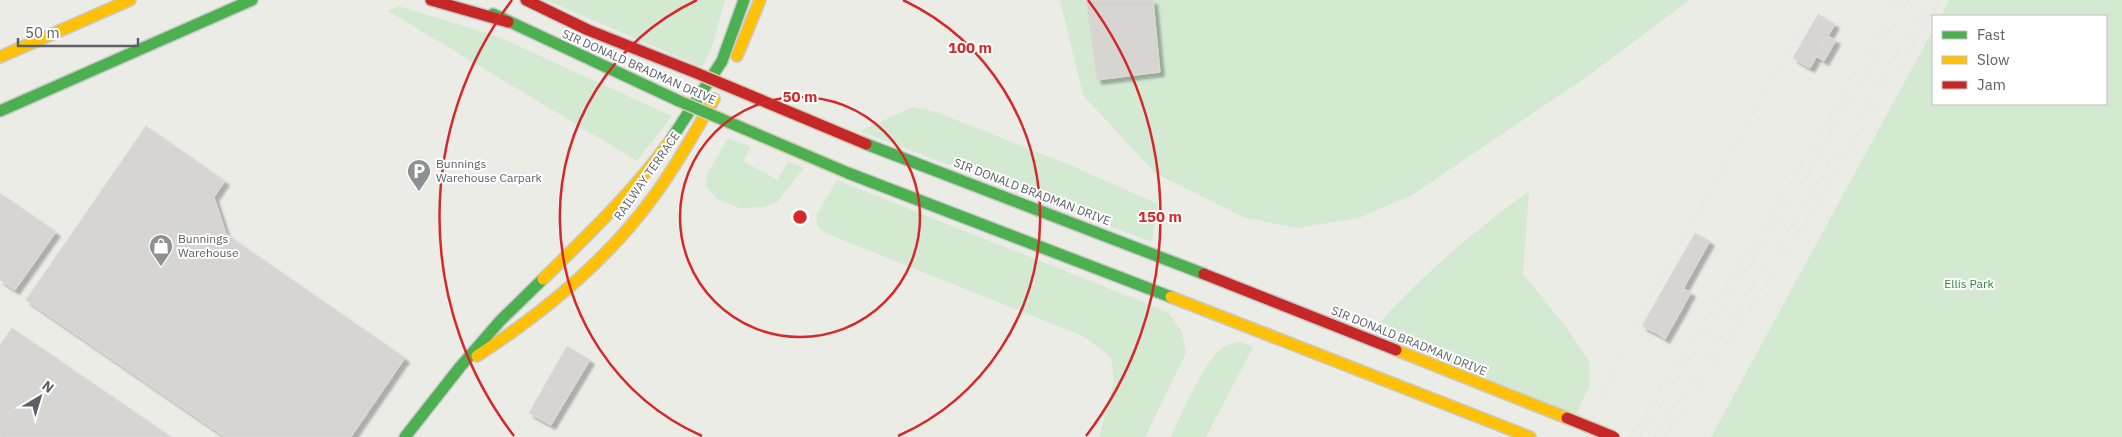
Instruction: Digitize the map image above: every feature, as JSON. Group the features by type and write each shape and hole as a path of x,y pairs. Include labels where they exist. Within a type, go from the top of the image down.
{"main road":[{"path":"0,57 130,0"},
{"path":"0,111 252,0"},
{"path":"430,0 508,22"},
{"name":"SIR DONALD BRADMAN DRIVE","path":"466,0 508,22 679,102 848,173 1119,276 1259,333 1530,437"},
{"name":"SIR DONALD BRADMAN DRIVE","path":"526,0 588,30 866,144 1134,246 1614,437"},
{"name":"RAILWAY TERRACE","path":"405,437 500,320 596,228 645,174 674,136 722,61 744,0"},
{"name":"RAILWAY TERRACE","path":"460,367 508,337 531,319 583,274 631,225 687,145 730,71 752,24 760,0"}],"green space":[{"path":"546,0 725,0 711,50 702,67"},
{"path":"1060,0 1690,0 1588,76 1412,195 1359,218 1297,228 1243,217 1155,173 1083,95"},
{"name":"Ellis Park","path":"1949,0 2122,0 2122,437 1711,437 1932,32 1932,105 2107,105 2107,15 1942,15"},
{"path":"398,6 494,35 672,116 637,161 388,11"},
{"path":"913,107 936,112 1070,165 1158,204 1152,242 860,131"},
{"path":"728,138 751,147 743,161 777,180 788,162 804,168 777,202 764,207 739,208 717,199 706,186 707,174"},
{"path":"837,180 1168,312 1182,332 1186,353 1145,437 1099,437 1114,381 1111,357 1083,336 828,234 818,227 816,216"},
{"path":"1529,191 1523,274 1567,328 1589,361 1590,385 1576,414 1371,332 1446,257"},
{"path":"1240,342 1253,347 1206,437 1171,437 1202,373 1210,361 1225,346"}],"building":[{"path":"1086,0 1153,0 1160,72 1097,80"},
{"path":"1818,14 1835,24 1810,68 1793,58"},
{"path":"1828,36 1836,40 1830,51 1822,47"},
{"path":"1822,47 1830,51 1824,61 1816,56"},
{"name":"Bunnings Warehouse","path":"146,126 225,181 214,197 226,234 405,358 351,437 225,437 26,300"},
{"path":"0,193 56,232 15,290 0,280"},
{"path":"1695,233 1710,241 1658,334 1642,326"},
{"path":"1684,289 1691,292 1681,311 1673,307"},
{"path":"1673,307 1681,311 1665,339 1658,334"},
{"path":"12,328 171,437 0,437 0,345"},
{"path":"567,346 590,360 551,425 529,413"}],"railway":[{"path":"1586,437 1634,326 1817,0"},
{"path":"1630,437 1784,194 1898,0"},
{"path":"1641,437 1792,200 1909,0"},
{"path":"1655,437 1804,206 1929,0"},
{"path":"1666,437 1812,212 1940,0"}],"traffic: fast":[{"path":"0,111 252,0"},
{"path":"670,141 722,61 744,0"},
{"path":"493,14 679,101"},
{"path":"679,101 848,173"},
{"path":"866,144 1204,274"},
{"path":"848,173 1171,297"},
{"path":"405,437 460,367 500,321 543,279"}],"traffic: slow":[{"path":"0,57 130,0"},
{"path":"737,56 760,0"},
{"path":"477,356 550,304 595,264 616,242 636,220 662,184 686,148 714,99"},
{"path":"543,279 641,178 670,141"},
{"path":"1171,297 1530,437"},
{"path":"1396,350 1567,418"}],"traffic: jam":[{"path":"431,0 508,22"},
{"path":"526,0 588,30 694,72"},
{"path":"694,72 866,144"},
{"path":"1204,274 1396,350"},
{"path":"1567,418 1614,437"}],"place":[{"name":"Bunnings Warehouse Carpark","path":"419,192"},
{"name":"Bunnings Warehouse","path":"161,267"}]}
